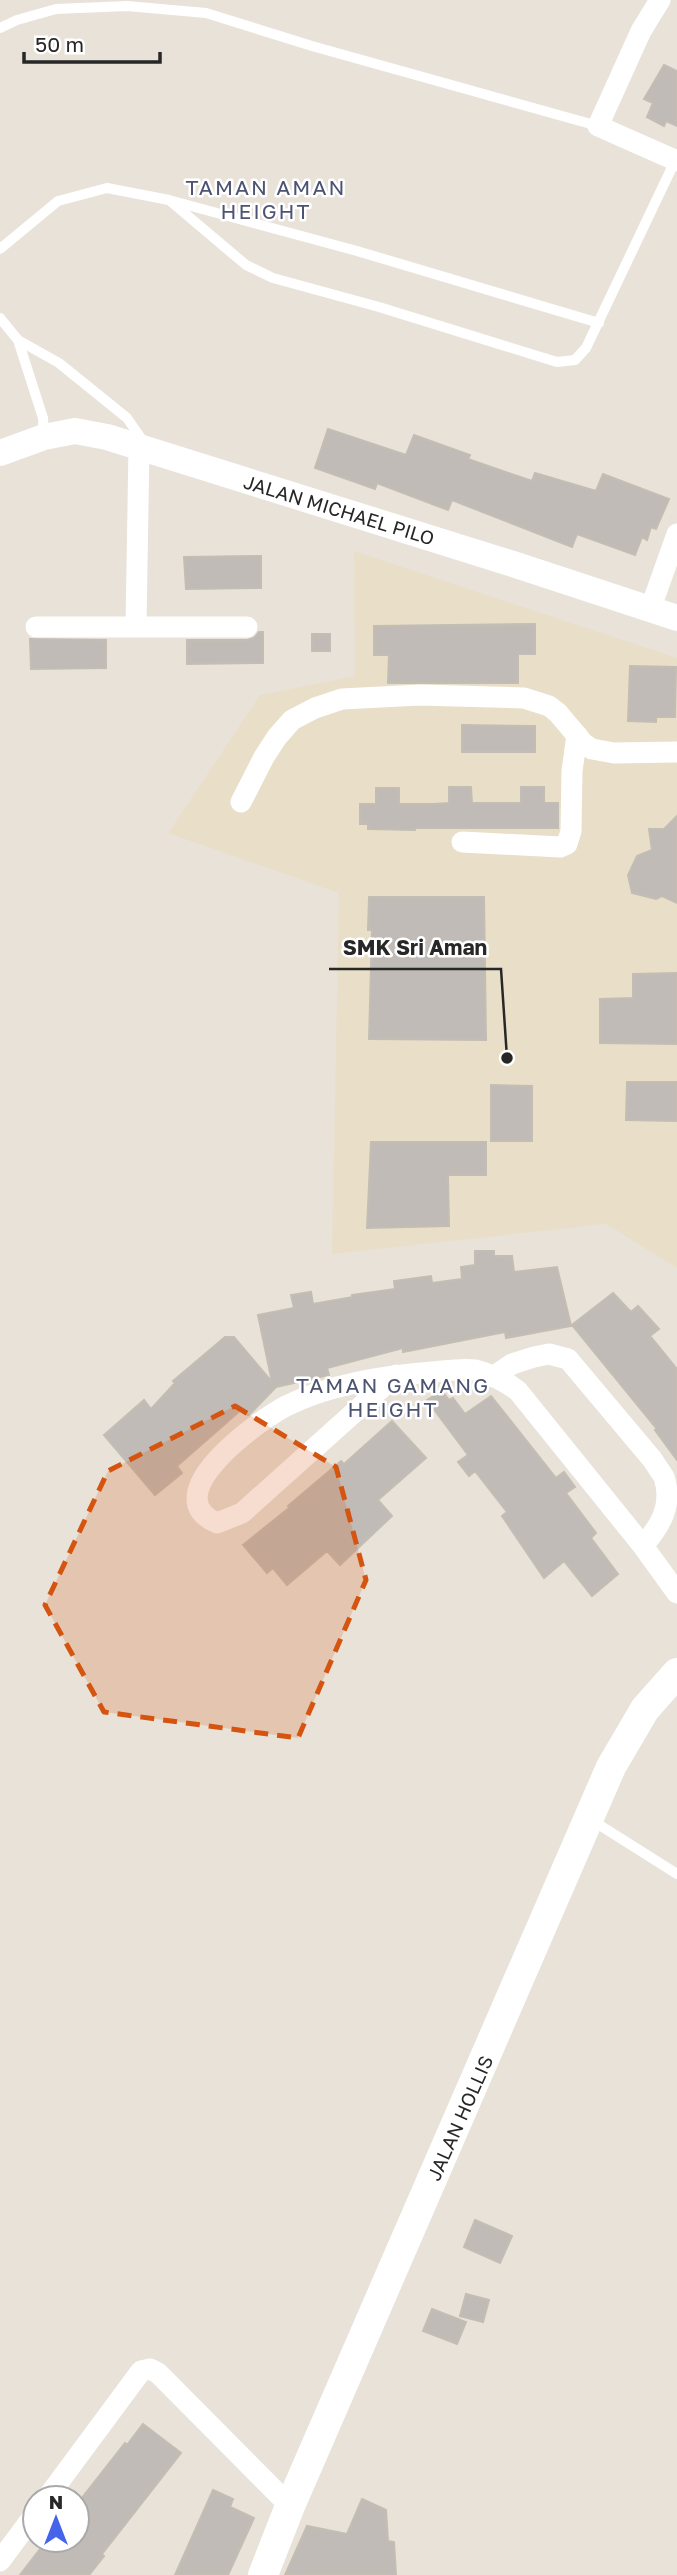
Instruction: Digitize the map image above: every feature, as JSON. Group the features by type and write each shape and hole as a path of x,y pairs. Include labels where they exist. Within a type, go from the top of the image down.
{"main road":[{"name":"JALAN HOLLIS","path":"263,2575 290,2505 611,1768 645,1709 677,1673"}],"street":[{"path":"660,0 641,31 598,126 676,161"},
{"name":"JALAN MICHAEL PILO","path":"0,453 44,437 75,431 107,437 677,618"},
{"path":"136,626 144,448"},
{"path":"650,610 677,534"},
{"path":"36,627 247,627"},
{"path":"241,803 264,757 292,720 315,708 342,699 420,695 524,698 550,706 584,744 599,751 677,752"},
{"path":"462,842 560,847 567,844 571,831 572,771 577,736"},
{"path":"494,1377 512,1364 548,1354 568,1359 590,1383 664,1477 668,1488 664,1516 643,1546"},
{"path":"396,1375 242,1513 216,1523 206,1518 200,1510 196,1502 202,1478 212,1464 261,1423 286,1407 311,1396 396,1375 474,1370 505,1381 518,1391 643,1546 677,1593"},
{"path":"57,2484 141,2371 150,2369 158,2373 290,2505"},
{"path":"0,2561 21,2533"}],"lane":[{"path":"0,28 17,20 56,9 127,6 206,13 312,46 598,126"},
{"path":"169,200 246,265 273,278 379,306 557,362 575,360 586,348 676,161"},
{"path":"0,249 58,201 107,188 169,200 357,251 599,323"},
{"path":"0,318 18,340 59,363 127,418 144,448"},
{"path":"18,340 43,418 44,437"},
{"path":"590,1819 677,1874"}],"highlighted area":[{"path":"235,1406 336,1467 366,1580 298,1738 104,1712 45,1605 108,1471"}],"shaded area":[{"path":"354,551 677,658 677,1268 606,1224 332,1254 339,893 168,833 260,695 355,676"}],"building":[{"path":"664,65 677,71 677,126 666,121 664,126 647,117 653,103 644,99"},
{"path":"328,429 406,455 414,435 470,455 468,459 532,481 535,473 596,491 603,474 669,499 656,529 651,527 647,540 642,537 635,555 577,534 572,547 452,500 448,510 377,483 375,489 315,468"},
{"path":"261,556 261,588 186,589 184,557"},
{"path":"535,624 535,654 518,654 518,683 388,683 389,655 374,655 374,626"},
{"path":"259,632 263,632 263,663 187,664 187,640 247,640 254,638"},
{"path":"312,634 330,634 330,651 312,651"},
{"path":"30,639 106,640 106,668 31,669"},
{"path":"630,666 676,667 675,717 656,717 656,722 628,721"},
{"path":"462,725 535,726 535,752 462,752"},
{"path":"449,787 471,787 472,803 521,803 521,787 544,787 544,803 558,803 558,828 415,830 368,829 368,824 360,824 360,804 376,804 376,788 399,788 399,804 433,804 449,803"},
{"path":"677,816 677,903 662,896 656,899 632,893 628,875 637,856 652,850 649,829 664,829"},
{"path":"369,897 484,897 486,1040 369,1039 372,930 368,930"},
{"path":"677,973 677,1044 600,1043 600,999 633,998 633,974"},
{"path":"627,1082 677,1082 677,1121 626,1120"},
{"path":"491,1085 532,1086 532,1141 491,1141"},
{"path":"371,1142 486,1142 486,1175 448,1175 449,1226 367,1228"},
{"path":"475,1251 494,1251 494,1256 512,1256 514,1272 557,1267 571,1326 506,1338 505,1332 403,1352 403,1348 327,1368 329,1375 276,1387 250,1414 242,1409 177,1466 182,1473 155,1495 104,1435 144,1400 151,1409 175,1383 173,1381 225,1337 234,1337 272,1382 258,1315 294,1308 291,1295 311,1292 313,1304 395,1289 394,1281 431,1276 432,1283 462,1279 461,1267 475,1265"},
{"path":"613,1293 631,1312 638,1306 659,1329 650,1336 677,1369 677,1460 655,1430 657,1429 572,1325"},
{"path":"442,1391 449,1400 453,1398 465,1414 491,1396 556,1478 564,1472 575,1487 566,1493 596,1533 591,1538 618,1574 592,1596 564,1561 544,1578 502,1516 507,1512 475,1471 469,1476 458,1462 468,1455 427,1400"},
{"path":"392,1421 426,1458 378,1500 392,1516 340,1565 327,1551 287,1585 273,1568 267,1573 243,1545 341,1461 344,1464"},
{"path":"475,2220 512,2236 500,2263 464,2247"},
{"path":"466,2294 489,2300 483,2322 460,2316"},
{"path":"432,2309 466,2322 457,2344 423,2331"},
{"path":"143,2424 181,2453 102,2554 104,2556 89,2575 20,2575 36,2554 91,2554 91,2486 125,2443 127,2445"},
{"path":"213,2490 233,2499 230,2507 254,2518 228,2575 175,2575"},
{"path":"362,2499 386,2510 388,2541 394,2542 396,2575 285,2575 307,2526 347,2534"}],"place":[{"name":"SMK Sri Aman","path":"507,1058"}],"district":[{"name":"TAMAN AMAN HEIGHT","path":"266,200"},
{"name":"TAMAN GAMANG HEIGHT","path":"393,1398"}]}
